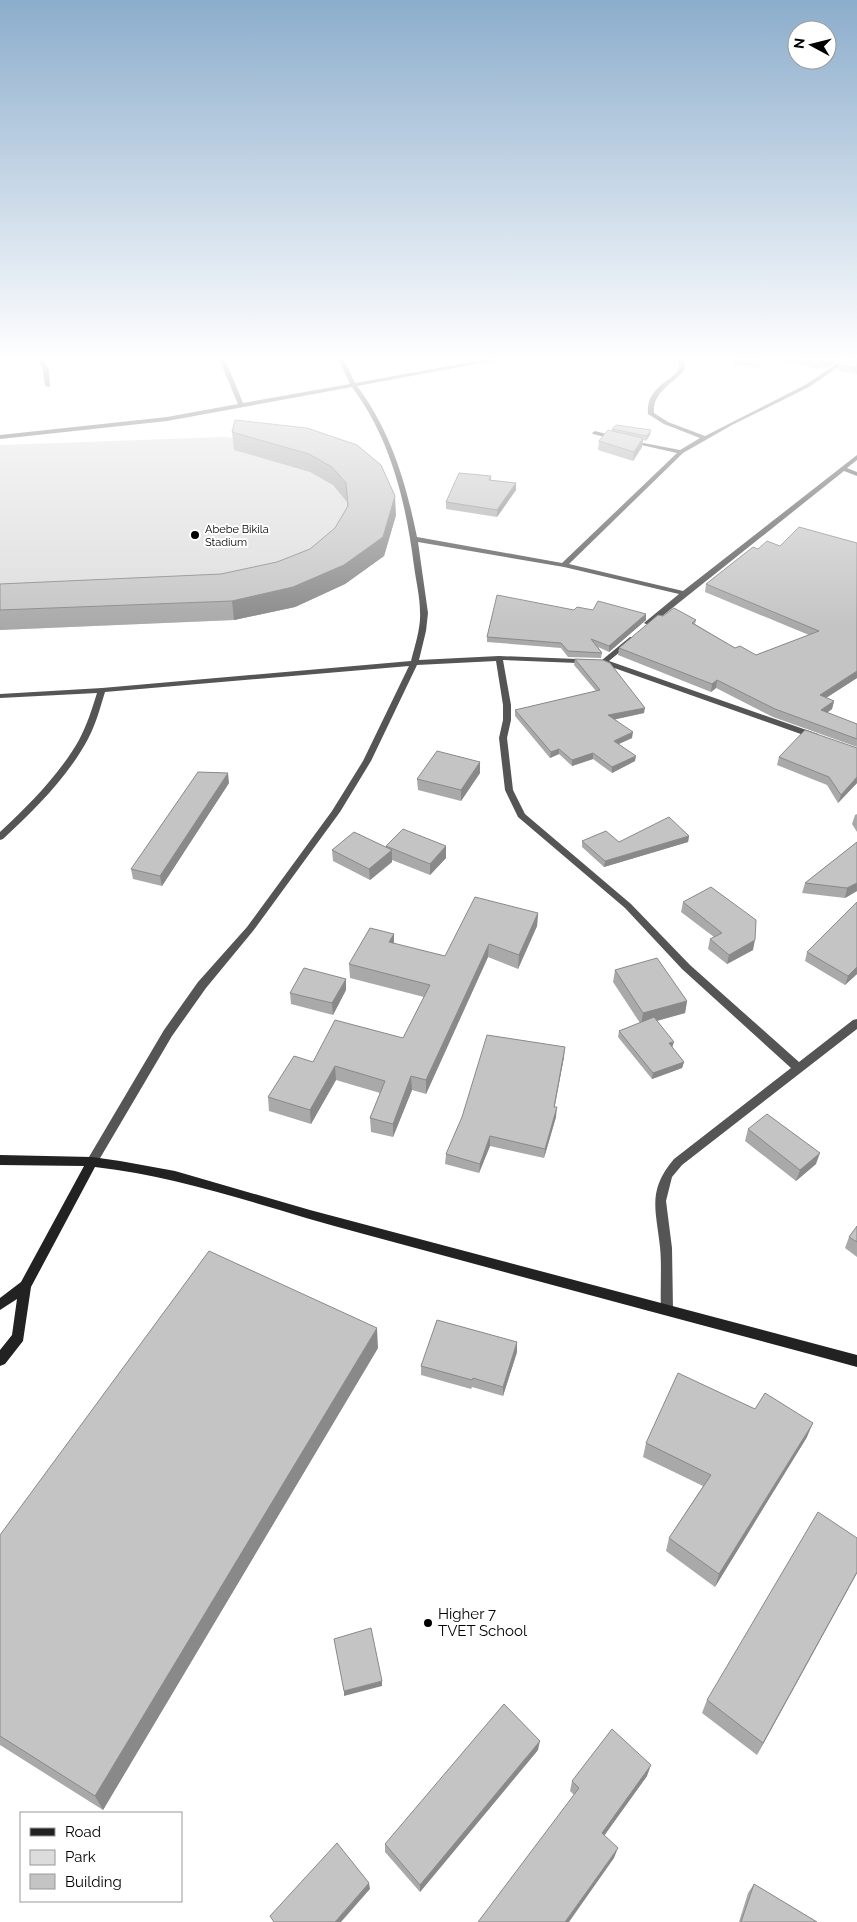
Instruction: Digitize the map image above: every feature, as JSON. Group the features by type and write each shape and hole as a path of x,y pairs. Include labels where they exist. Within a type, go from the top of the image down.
{"main road":[{"path":"0,1160 92,1162 170,1175 310,1215 857,1361"},
{"path":"0,1360 18,1337 25,1286 92,1162"},
{"path":"0,1305 25,1286"}],"street":[{"path":"92,1162 168,1033 202,985 250,929 336,812 367,761 414,663 422,631 424,613 414,539 405,494 390,449"},
{"path":"665,449 681,452"},
{"path":"564,565 681,452 687,449"},
{"path":"604,662 683,593 783,518 857,457"},
{"path":"843,469 857,474"},
{"path":"414,539 564,565 683,593"},
{"path":"499,658 507,705 507,720 503,738 509,790 513,802 521,815 628,906 686,967 799,1070"},
{"path":"0,696 102,690 414,663 499,658 604,662 820,738"},
{"path":"0,837 39,798 80,747 102,690"},
{"path":"667,1309 666,1248 660,1201 668,1175 678,1162 799,1070 857,1023"}],"green space":[{"name":"Abebe Bikila Stadium","path":"0,449 286,449 382,483 396,515 384,556 345,584 295,607 234,620 0,630"}],"building":[{"path":"290,449 361,449 381,465 395,496 383,537 344,565 293,587 232,601 0,610 0,584 221,574 277,562 310,549 335,528 348,506 346,483 332,467 309,454"},
{"path":"623,449 636,449 634,452"},
{"path":"459,473 491,476 489,480 516,483 497,510 446,502"},
{"path":"799,527 857,543 857,671 820,695 834,701 821,710 857,724 857,739 775,709 717,680 712,684 619,648 658,615 663,616 674,608 696,620 692,623 735,648 740,646 756,655 819,631 706,584 753,547 758,549 767,541 780,546"},
{"path":"497,595 574,610 577,607 593,610 598,601 646,614 609,646 591,639 602,653 568,651 561,643 487,637"},
{"path":"575,659 603,660 610,663 645,708 608,715 633,732 614,741 636,756 612,767 593,753 572,760 559,749 551,752 515,710 600,690"},
{"path":"805,730 857,748 857,777 841,795 829,777 779,757"},
{"path":"437,751 480,762 461,790 417,779"},
{"path":"198,772 228,773 160,876 131,869"},
{"path":"669,817 689,836 605,861 582,841 606,831 619,842"},
{"path":"403,829 446,846 430,864 386,846"},
{"path":"354,832 392,850 369,869 332,850"},
{"path":"857,842 857,883 847,888 805,883"},
{"path":"711,887 756,920 755,940 729,955 710,939 722,933 683,902"},
{"path":"475,897 538,913 519,955 489,944 426,1080 411,1076 393,1124 370,1118 385,1081 335,1066 310,1110 268,1097 294,1056 313,1062 335,1020 403,1038 430,985 349,964 370,928 394,934 389,942 445,956"},
{"path":"857,902 857,967 848,976 807,952"},
{"path":"657,958 687,1001 643,1013 615,970"},
{"path":"304,968 346,979 332,1003 290,993"},
{"path":"654,1017 674,1042 669,1043 684,1062 653,1073 619,1031"},
{"path":"487,1035 565,1047 554,1107 557,1107 545,1149 490,1136 480,1164 446,1154 462,1117"},
{"path":"767,1114 820,1153 800,1170 748,1129"},
{"path":"857,1226 857,1242 849,1237"},
{"path":"209,1251 377,1328 95,1796 0,1736 0,1535"},
{"path":"437,1320 517,1342 503,1387 421,1366"},
{"path":"678,1373 755,1409 765,1393 813,1423 719,1574 669,1538 711,1475 646,1443"},
{"path":"818,1512 857,1538 857,1572 763,1743 707,1700"},
{"path":"371,1628 382,1681 344,1691 334,1639"},
{"path":"504,1704 540,1741 420,1885 385,1844"},
{"path":"612,1729 651,1765 602,1833 618,1848 565,1922 478,1922 579,1788 572,1781"},
{"path":"337,1843 369,1883 335,1922 274,1922 270,1916"},
{"path":"754,1884 817,1922 741,1922"}],"place":[{"name":"Abebe Bikila Stadium","path":"195,535"},
{"name":"Higher 7 TVET School","path":"428,1623"}]}
